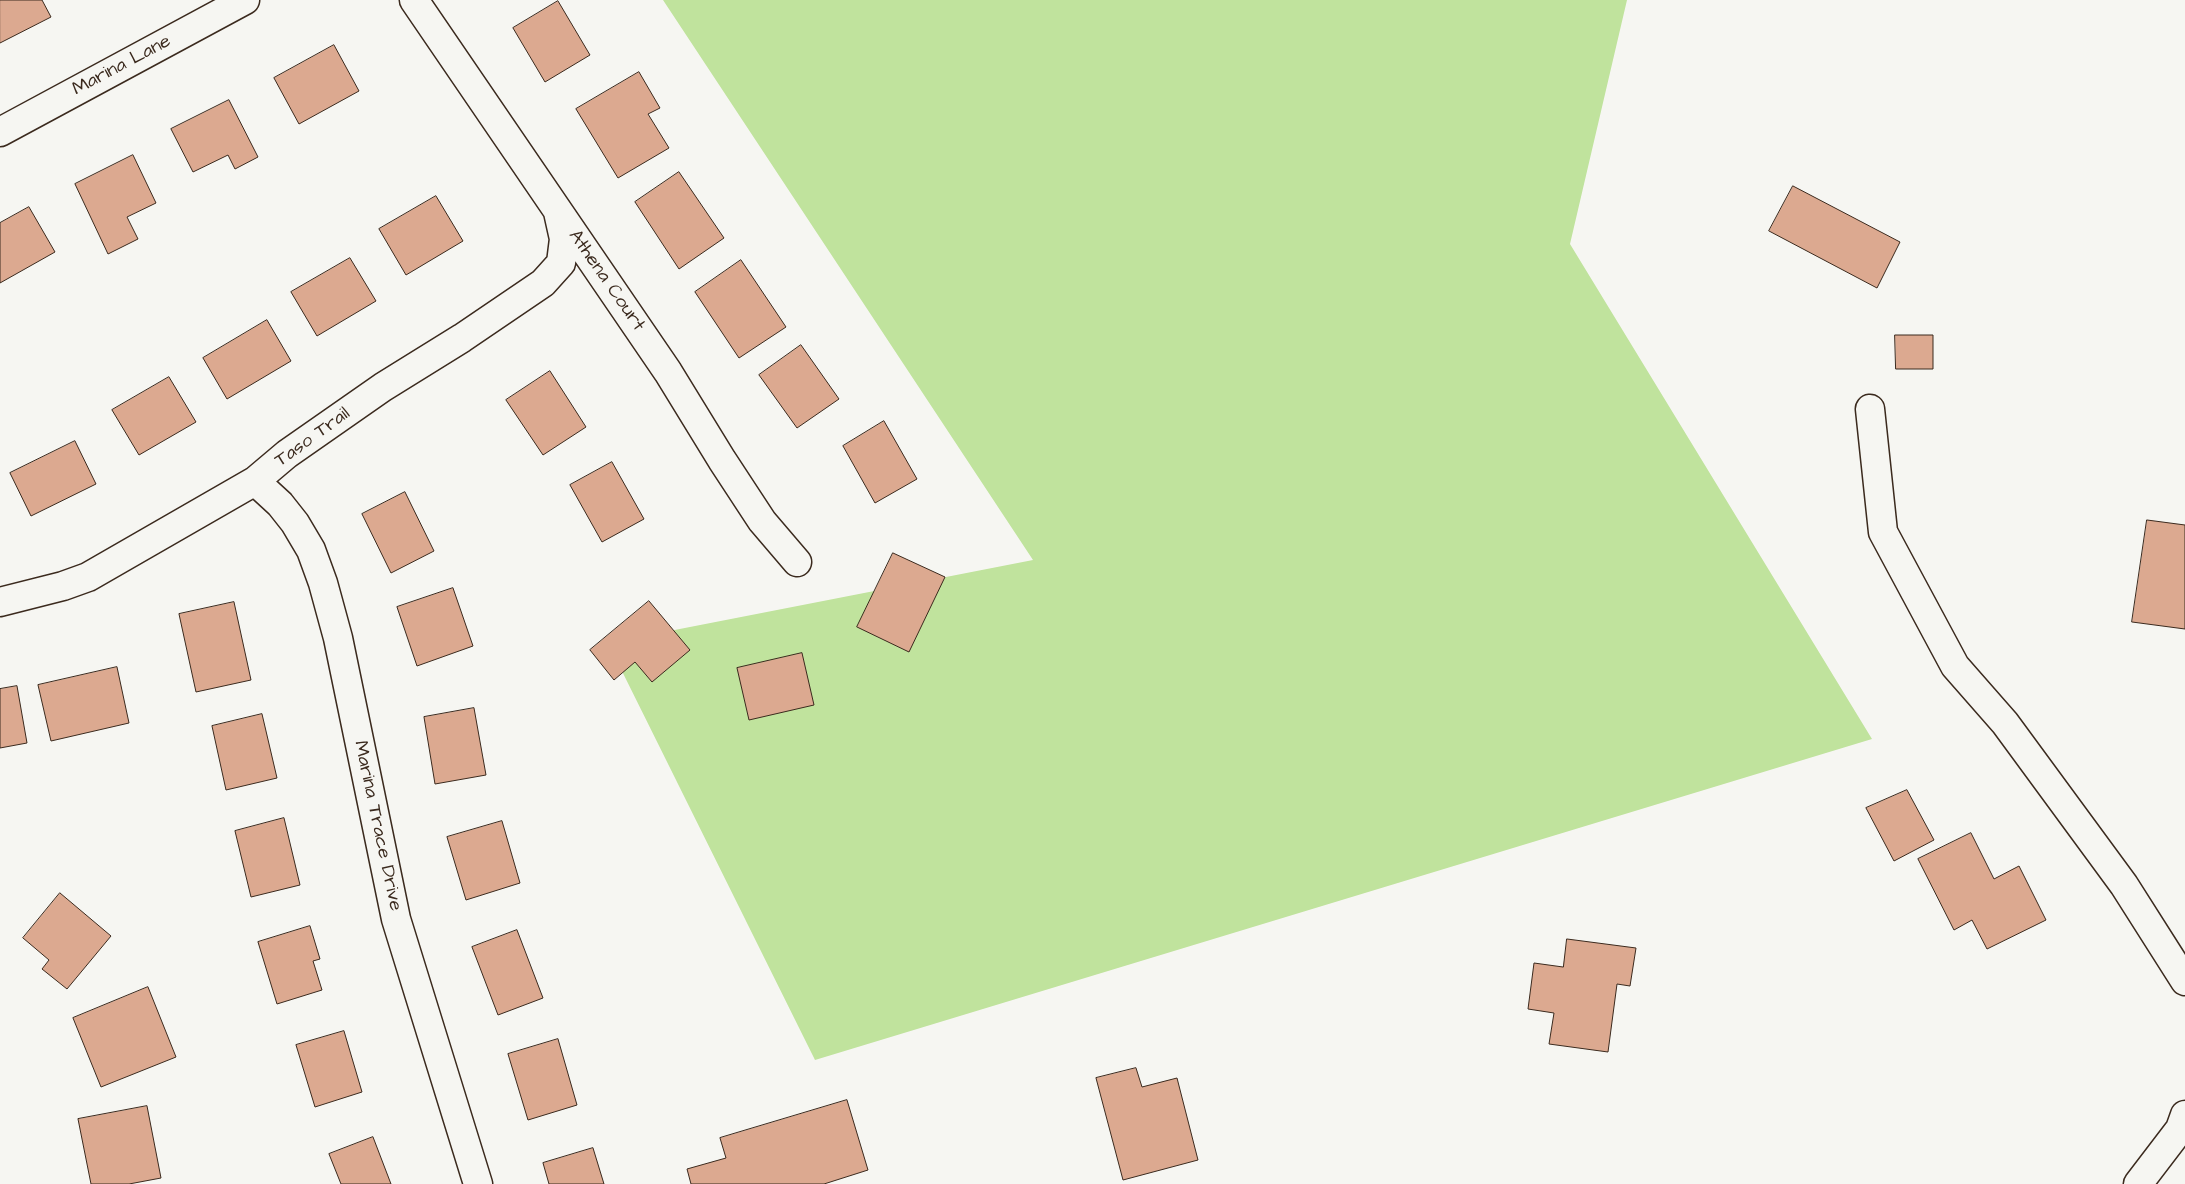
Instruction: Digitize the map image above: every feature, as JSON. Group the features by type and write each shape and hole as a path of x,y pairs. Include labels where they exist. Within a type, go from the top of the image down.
{"street":[{"name":"Marina Lane","path":"0,132 245,0"},
{"name":"Athena Court","path":"414,0 668,372 757,513 797,562"},
{"name":"Taso Trail","path":"0,602 88,578 256,481 287,454 375,393 544,283 561,262 564,239 558,212"},
{"path":"1870,409 1883,532 1955,666 2005,723 2124,884 2185,981"},
{"name":"Marina Trace Drive","path":"256,481 280,504 295,523 311,550 323,583 338,638 396,919 478,1184"},
{"path":"2138,1184 2180,1129 2185,1115"}],"green space":[{"path":"663,0 1627,0 1570,244 1872,739 815,1060 608,643 1033,560"}],"building":[{"path":"0,0 42,0 51,17 0,43"},
{"path":"558,1 590,55 545,82 513,28"},
{"path":"334,45 359,91 299,124 274,78"},
{"path":"639,72 660,108 648,114 669,148 618,178 576,109"},
{"path":"229,100 258,157 235,169 228,155 193,172 171,129"},
{"path":"133,155 156,203 127,217 138,239 108,254 75,184"},
{"path":"679,172 724,238 679,269 635,202"},
{"path":"1793,186 1900,242 1877,288 1769,231"},
{"path":"436,196 463,241 406,275 379,229"},
{"path":"29,207 55,252 0,283 0,223"},
{"path":"350,258 376,301 317,336 291,292"},
{"path":"741,260 786,327 739,358 695,292"},
{"path":"267,320 291,361 227,399 203,358"},
{"path":"1895,335 1933,335 1933,369 1896,369"},
{"path":"801,345 839,399 797,428 759,375"},
{"path":"550,371 586,427 543,455 506,400"},
{"path":"169,377 196,422 139,455 112,410"},
{"path":"884,421 917,479 875,503 843,446"},
{"path":"75,441 96,484 31,516 10,473"},
{"path":"612,462 644,519 602,542 570,485"},
{"path":"405,492 434,551 391,573 362,514"},
{"path":"2147,520 2185,525 2185,629 2132,622"},
{"path":"893,553 945,577 909,652 857,627"},
{"path":"453,588 473,646 417,666 397,607"},
{"path":"649,601 690,650 652,682 635,662 614,680 590,650"},
{"path":"234,602 251,680 196,692 179,614"},
{"path":"802,653 814,705 749,720 737,668"},
{"path":"117,667 129,723 51,741 38,685"},
{"path":"17,686 27,743 0,748 0,689"},
{"path":"474,708 486,775 435,784 424,717"},
{"path":"262,714 277,778 226,790 212,726"},
{"path":"1907,790 1934,840 1894,861 1866,808"},
{"path":"284,818 300,885 251,897 235,831"},
{"path":"502,821 520,883 466,900 447,837"},
{"path":"1971,833 1994,879 2019,866 2046,920 1987,949 1972,920 1954,930 1918,859"},
{"path":"60,893 111,936 67,989 42,969 49,960 23,938"},
{"path":"310,926 320,959 313,961 322,990 277,1004 258,942"},
{"path":"517,930 543,998 498,1015 472,947"},
{"path":"1567,939 1636,948 1630,986 1617,984 1608,1052 1549,1044 1554,1013 1528,1009 1534,963 1563,967"},
{"path":"148,987 176,1057 101,1087 73,1018"},
{"path":"344,1031 362,1092 315,1107 296,1045"},
{"path":"558,1039 577,1105 528,1120 508,1054"},
{"path":"1136,1068 1142,1087 1177,1078 1198,1160 1123,1180 1096,1078"},
{"path":"847,1100 868,1170 824,1184 691,1184 687,1169 726,1158 720,1138"},
{"path":"147,1106 161,1178 129,1184 91,1184 78,1119"},
{"path":"373,1137 391,1184 341,1184 329,1154"},
{"path":"593,1148 604,1184 549,1184 543,1163"}]}
